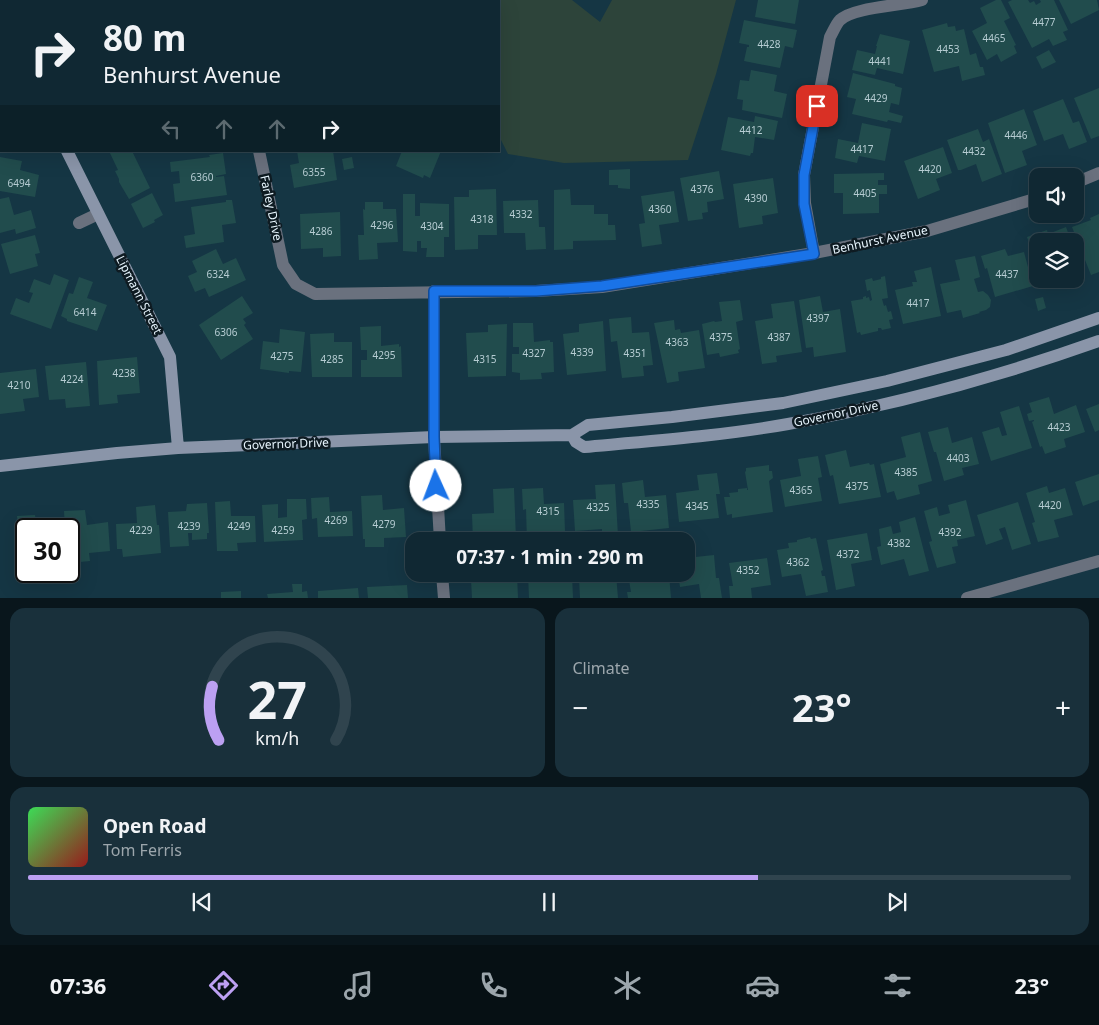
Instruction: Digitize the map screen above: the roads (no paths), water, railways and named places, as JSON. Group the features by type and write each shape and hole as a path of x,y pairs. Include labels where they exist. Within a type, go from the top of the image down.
{"main road":[{"name":"Lipmann Street","path":"67,152 170,357 178,448"},
{"name":"Governor Drive","path":"0,466 178,448 434,437 572,435 588,425 783,403 888,381 1006,350 1099,318"},
{"name":"Governor Drive","path":"572,435 576,442 584,447 675,439 786,424 893,402 1012,370 1099,341"}],"street":[{"path":"814,254 804,204 804,175 830,37 839,20 853,12 922,0"},
{"name":"Farley Drive","path":"259,152 283,265"},
{"path":"1084,179 1099,173"},
{"name":"Benhurst Avenue","path":"283,265 296,284 315,294 536,291 602,286 814,254 927,231 1029,201"},
{"path":"80,223 98,214"},
{"path":"434,291 434,437 439,532"},
{"path":"967,598 1099,561"},
{"path":"443,582 444,598"}]}
